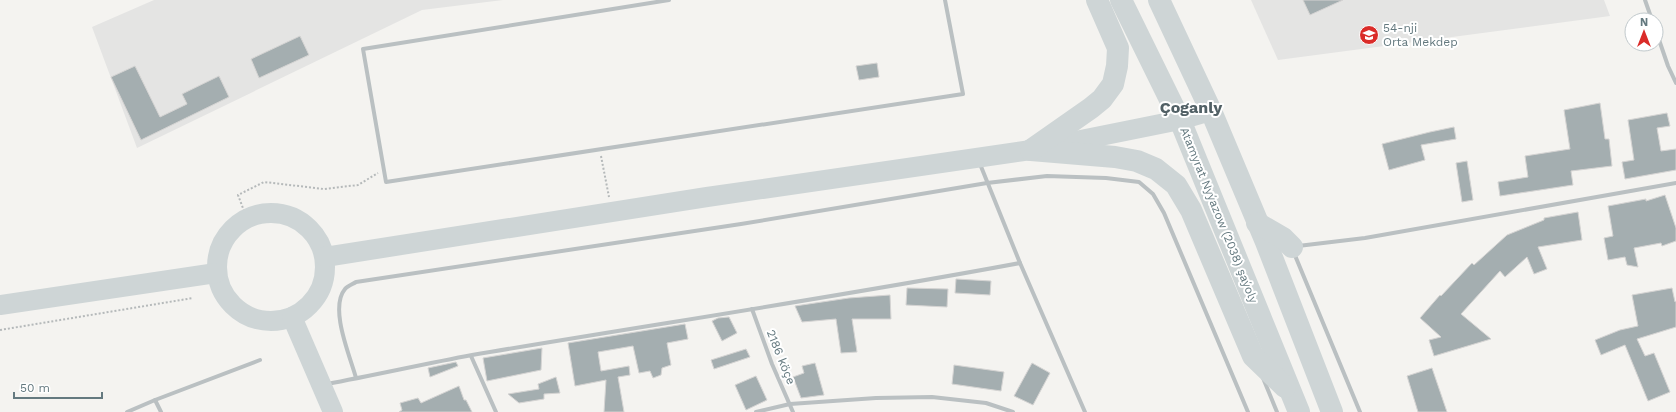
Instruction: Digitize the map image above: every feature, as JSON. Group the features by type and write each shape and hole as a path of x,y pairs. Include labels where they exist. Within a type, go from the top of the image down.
{"main road":[{"path":"1031,150 1091,108 1102,99 1113,84 1117,66 1118,48 1098,0"},
{"name":"Atamyrat Nyýazow (2038) şaýoly","path":"1121,0 1180,120 1299,412"},
{"path":"1158,0 1211,111 1332,412"},
{"path":"1031,150 1115,157 1137,161 1156,169 1176,185 1191,210 1253,356 1290,392"},
{"path":"1220,217 1220,278"},
{"path":"1257,223 1283,238 1292,247"}],"street":[{"path":"669,0 363,50 386,182 963,94 945,0"},
{"path":"1645,0 1649,12"},
{"path":"1663,52 1676,83"},
{"path":"324,257 612,212 1031,150 1180,120 1211,111"},
{"path":"978,158 1020,263 1085,412"},
{"path":"356,378 339,318 341,296 346,288 356,282 741,224 987,183 1047,176 1106,178 1139,182 1153,194 1164,213 1248,412"},
{"path":"1360,412 1292,247 1365,238 1676,183"},
{"path":"272,212 290,216 306,225 318,240 324,257 325,275 319,293 308,307 292,317 276,321 259,320 243,314 230,303 220,289 216,272 218,254 225,237 237,224 254,215 272,212"},
{"path":"322,385 470,356 893,287 1020,263"},
{"path":"0,305 216,272"},
{"name":"2186 köçe","path":"752,309 772,364 793,412"},
{"path":"292,317 333,412"},
{"path":"470,356 496,412"},
{"path":"1253,356 1277,412"},
{"path":"127,412 260,360"},
{"path":"756,412 790,404 876,398 932,397 986,404 1013,412"},
{"path":"156,400 161,412"}],"path":[{"path":"600,149 612,212"},
{"path":"247,219 238,196 264,182 324,189 358,185 384,169"},
{"path":"0,330 193,298"}],"shaded area":[{"path":"154,0 503,0 422,10 137,148 92,27"},
{"name":"54-nji Orta Mekdep","path":"1251,0 1604,0 1610,16 1278,60"}],"building":[{"path":"1303,0 1343,0 1310,15"},
{"path":"300,36 309,55 259,78 251,59"},
{"path":"877,63 879,77 859,80 856,66"},
{"path":"135,66 160,117 187,104 182,94 219,76 229,97 141,140 111,77"},
{"path":"1600,103 1605,139 1609,139 1612,166 1571,171 1573,185 1500,196 1498,182 1528,177 1525,156 1570,149 1564,110"},
{"path":"1667,113 1670,126 1657,128 1661,151 1676,149 1676,170 1625,179 1622,162 1634,160 1628,120"},
{"path":"1454,127 1456,139 1421,145 1425,160 1389,170 1382,144"},
{"path":"1467,161 1473,200 1462,202 1456,163"},
{"path":"1665,195 1676,228 1676,241 1662,246 1661,243 1634,248 1638,267 1627,265 1625,257 1608,260 1604,238 1613,236 1608,206 1646,199 1646,201"},
{"path":"1578,212 1582,240 1538,247 1547,269 1534,274 1527,257 1505,277 1500,271 1461,314 1491,339 1434,356 1429,340 1441,337 1420,318 1440,295 1441,296 1472,263 1474,265 1507,235 1544,220 1544,218"},
{"path":"956,279 991,281 990,295 955,293"},
{"path":"907,288 948,289 947,307 906,305"},
{"path":"1672,288 1675,302 1676,301 1676,327 1637,339 1645,356 1654,353 1670,392 1648,401 1625,345 1601,355 1595,340 1620,330 1638,326 1632,295"},
{"path":"890,295 891,319 852,319 857,352 841,353 836,319 802,322 795,306 849,298"},
{"path":"729,317 737,333 722,341 712,321 718,318"},
{"path":"685,324 688,339 667,343 671,365 662,368 661,375 653,378 650,371 639,373 633,346 598,352 601,371 629,366 630,375 618,377 624,412 604,412 606,380 575,386 568,343"},
{"path":"542,348 541,370 487,381 483,358"},
{"path":"746,349 750,357 714,369 711,360"},
{"path":"456,362 458,366 430,377 428,368"},
{"path":"815,363 824,395 801,398 793,377 804,373 802,366"},
{"path":"1032,363 1050,373 1033,405 1014,396"},
{"path":"954,365 1004,372 1001,391 952,384"},
{"path":"1432,368 1447,412 1418,412 1407,376"},
{"path":"756,376 767,400 746,410 735,385"},
{"path":"556,377 560,393 544,394 544,399 519,403 508,394 539,389 538,384"},
{"path":"459,386 464,400 466,400 472,412 399,412 402,410 400,403 418,398 421,403"}],"place":[{"name":"54-nji Orta Mekdep","path":"1369,35"}],"district":[{"name":"Çoganly","path":"1191,107"}]}
